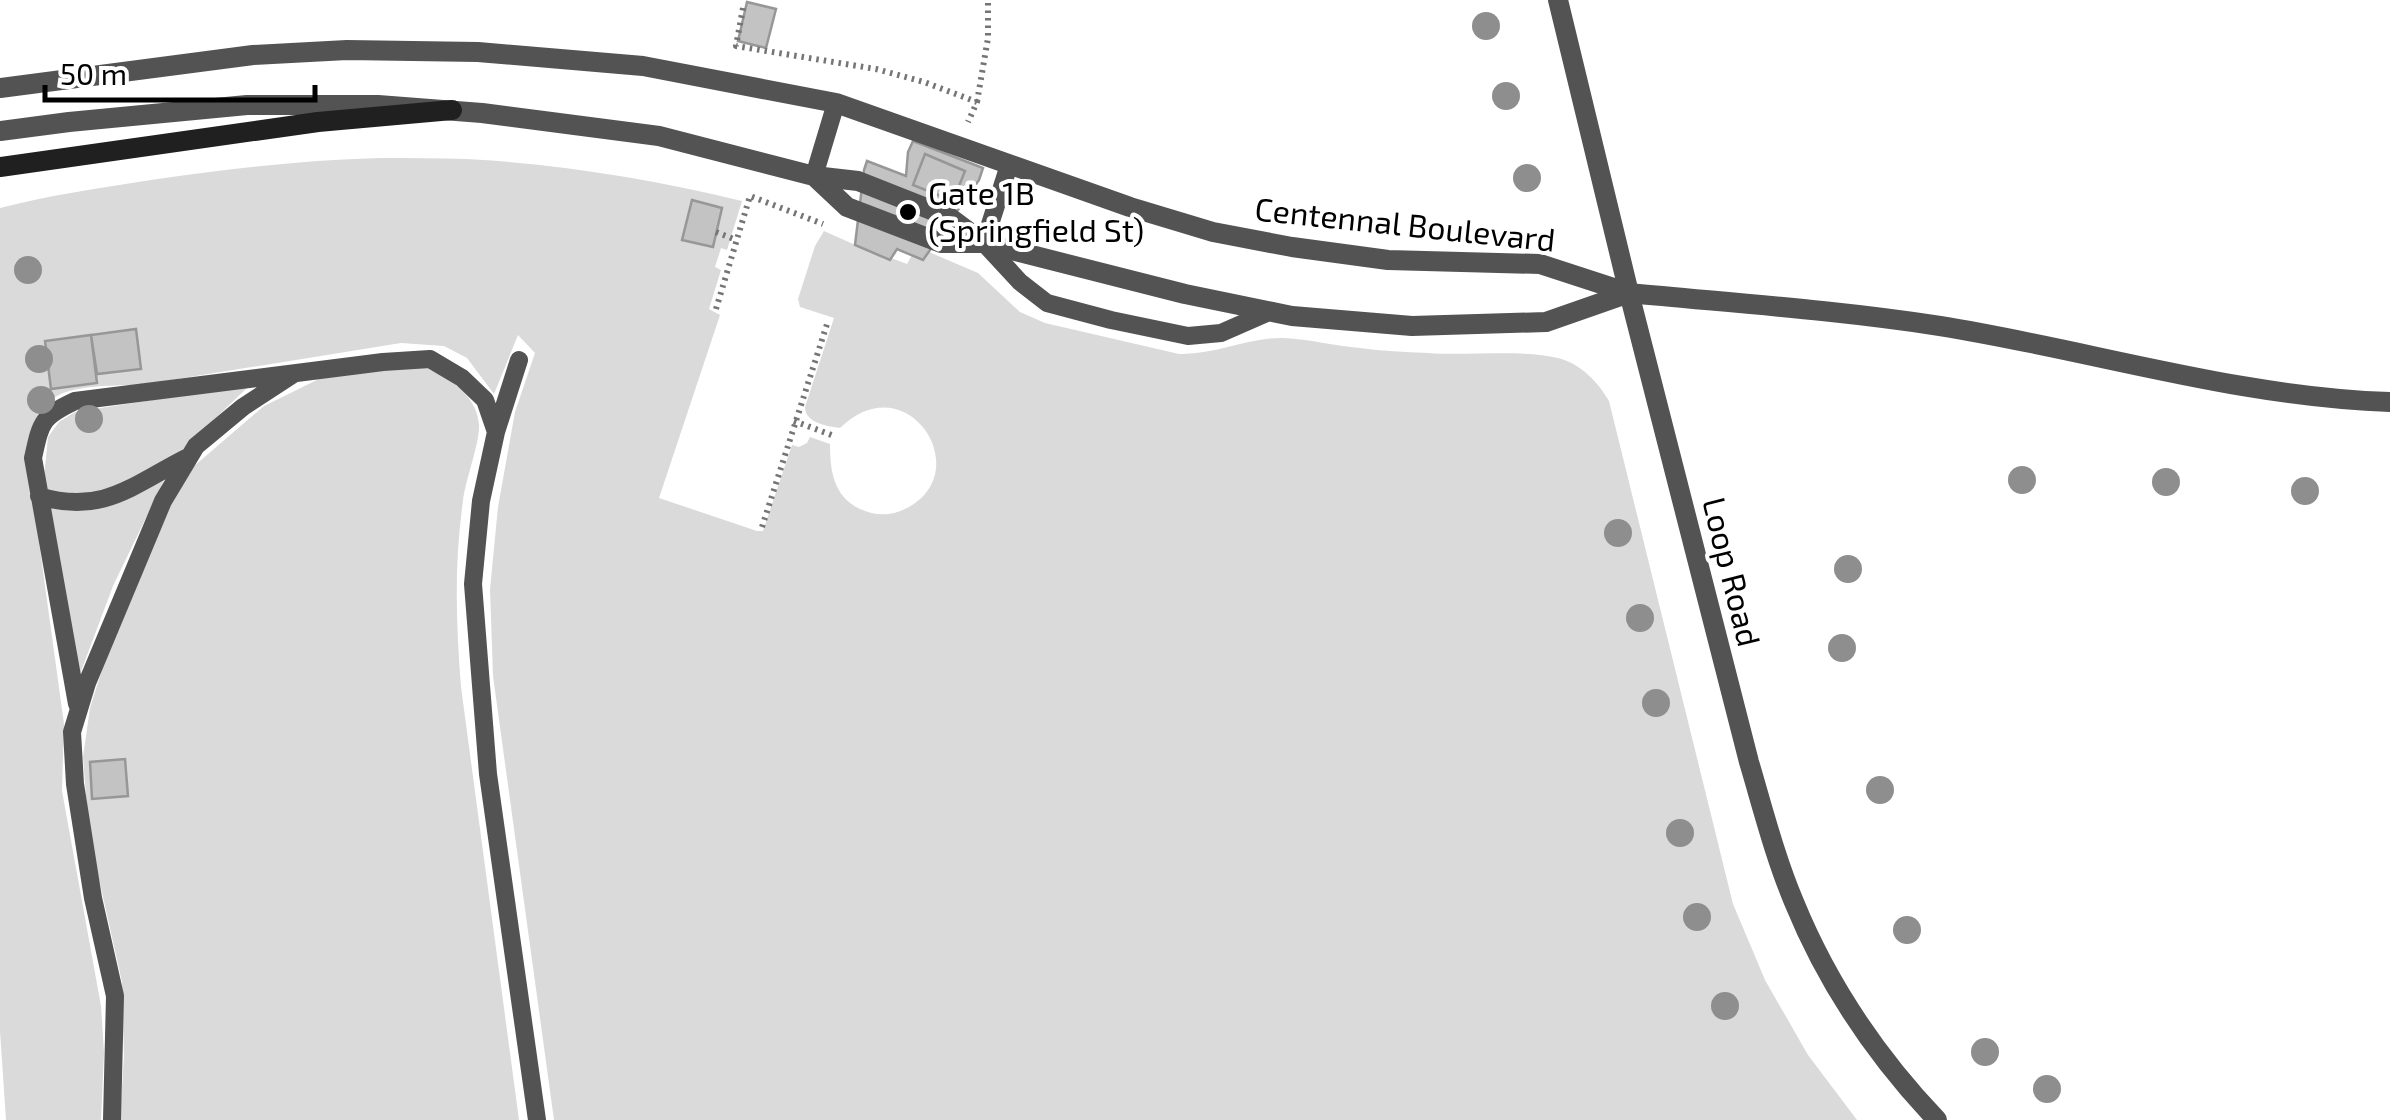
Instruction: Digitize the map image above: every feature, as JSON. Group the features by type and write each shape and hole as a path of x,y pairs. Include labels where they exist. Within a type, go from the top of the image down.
{"main road":[{"path":"0,166 318,122 452,110"}],"street":[{"name":"Loop Road","path":"1558,0 1629,293 1771,837 1794,902 1823,965 1859,1025 1910,1092 1937,1120"},
{"name":"Centennal Boulevard","path":"0,88 252,55 347,50 534,55 644,66 836,103 1130,207 1213,232 1388,260 1540,264 1629,293"},
{"path":"0,131 247,105 378,105 452,110 659,136 814,176 858,181 949,218 984,243"},
{"path":"814,176 847,207 941,243 984,243 1185,294 1292,316 1412,326 1546,322 1629,293 1940,326 2231,385 2390,402"}],"lane":[{"path":"814,176 836,103"},
{"path":"1009,165 984,243 1020,282 1047,302 1188,336 1221,333 1271,311"},
{"path":"78,710 33,458 39,431 51,412 75,401 430,358 462,378 485,400 496,432"},
{"path":"520,360 496,432 481,501 473,584 488,774 537,1120"},
{"path":"112,1120 115,996 93,898 72,732 86,683 163,500 196,446 292,374"},
{"path":"39,496 58,502 84,503 122,494 190,456"}],"path":[{"path":"957,146 977,102 988,38 988,0"},
{"path":"743,8 736,46 876,69 977,102"},
{"path":"716,309 750,196"},
{"path":"716,232 736,240"},
{"path":"762,527 828,320"},
{"path":"794,421 834,436"}],"shaded area":[{"path":"380,158 501,161 570,169 742,201 727,250 721,248 715,267 721,270 709,309 720,315 659,498 757,531 763,531 792,445 799,447 810,437 830,444 832,473 839,490 851,504 871,513 889,514 905,509 926,492 935,472 935,450 925,430 910,415 889,408 865,411 840,428 818,423 806,412 834,318 800,307 798,299 815,246 824,231 907,264 912,255 923,260 929,252 978,273 1020,312 1045,323 1179,354 1284,338 1394,351 1544,355 1581,369 1609,401 1733,904 1765,980 1808,1055 1857,1120 554,1120 493,676 490,589 498,507 515,412 535,353 518,335 494,394 467,358 444,346 401,343 140,385 83,388 61,394 44,409 27,455 64,724 62,791 101,1006 101,1120 6,1120 0,1031 0,208 208,172"},
{"path":"432,367 469,398 479,425 460,524 458,640 519,1120 120,1120 124,1056 122,982 89,834 83,757 90,708 108,651 163,516 193,467 264,406 323,377 361,369"},
{"path":"250,385 198,435 168,472 113,586 77,682 44,477 48,437 59,422 75,412"}],"building":[{"path":"747,2 776,9 766,48 738,41"},
{"name":"Gate 1B (Springfield St)","path":"913,141 983,168 979,180 923,260 897,249 890,260 855,245 864,170 867,161 906,176"},
{"path":"925,154 965,171 953,201 913,185"},
{"path":"692,200 722,208 713,247 682,240"},
{"path":"136,329 141,369 97,374 91,335"},
{"path":"91,335 97,383 51,389 45,341"},
{"path":"125,759 128,796 92,799 90,762"}],"place":[{"name":"Gate 1B (Springfield St)","path":"908,212"}]}
